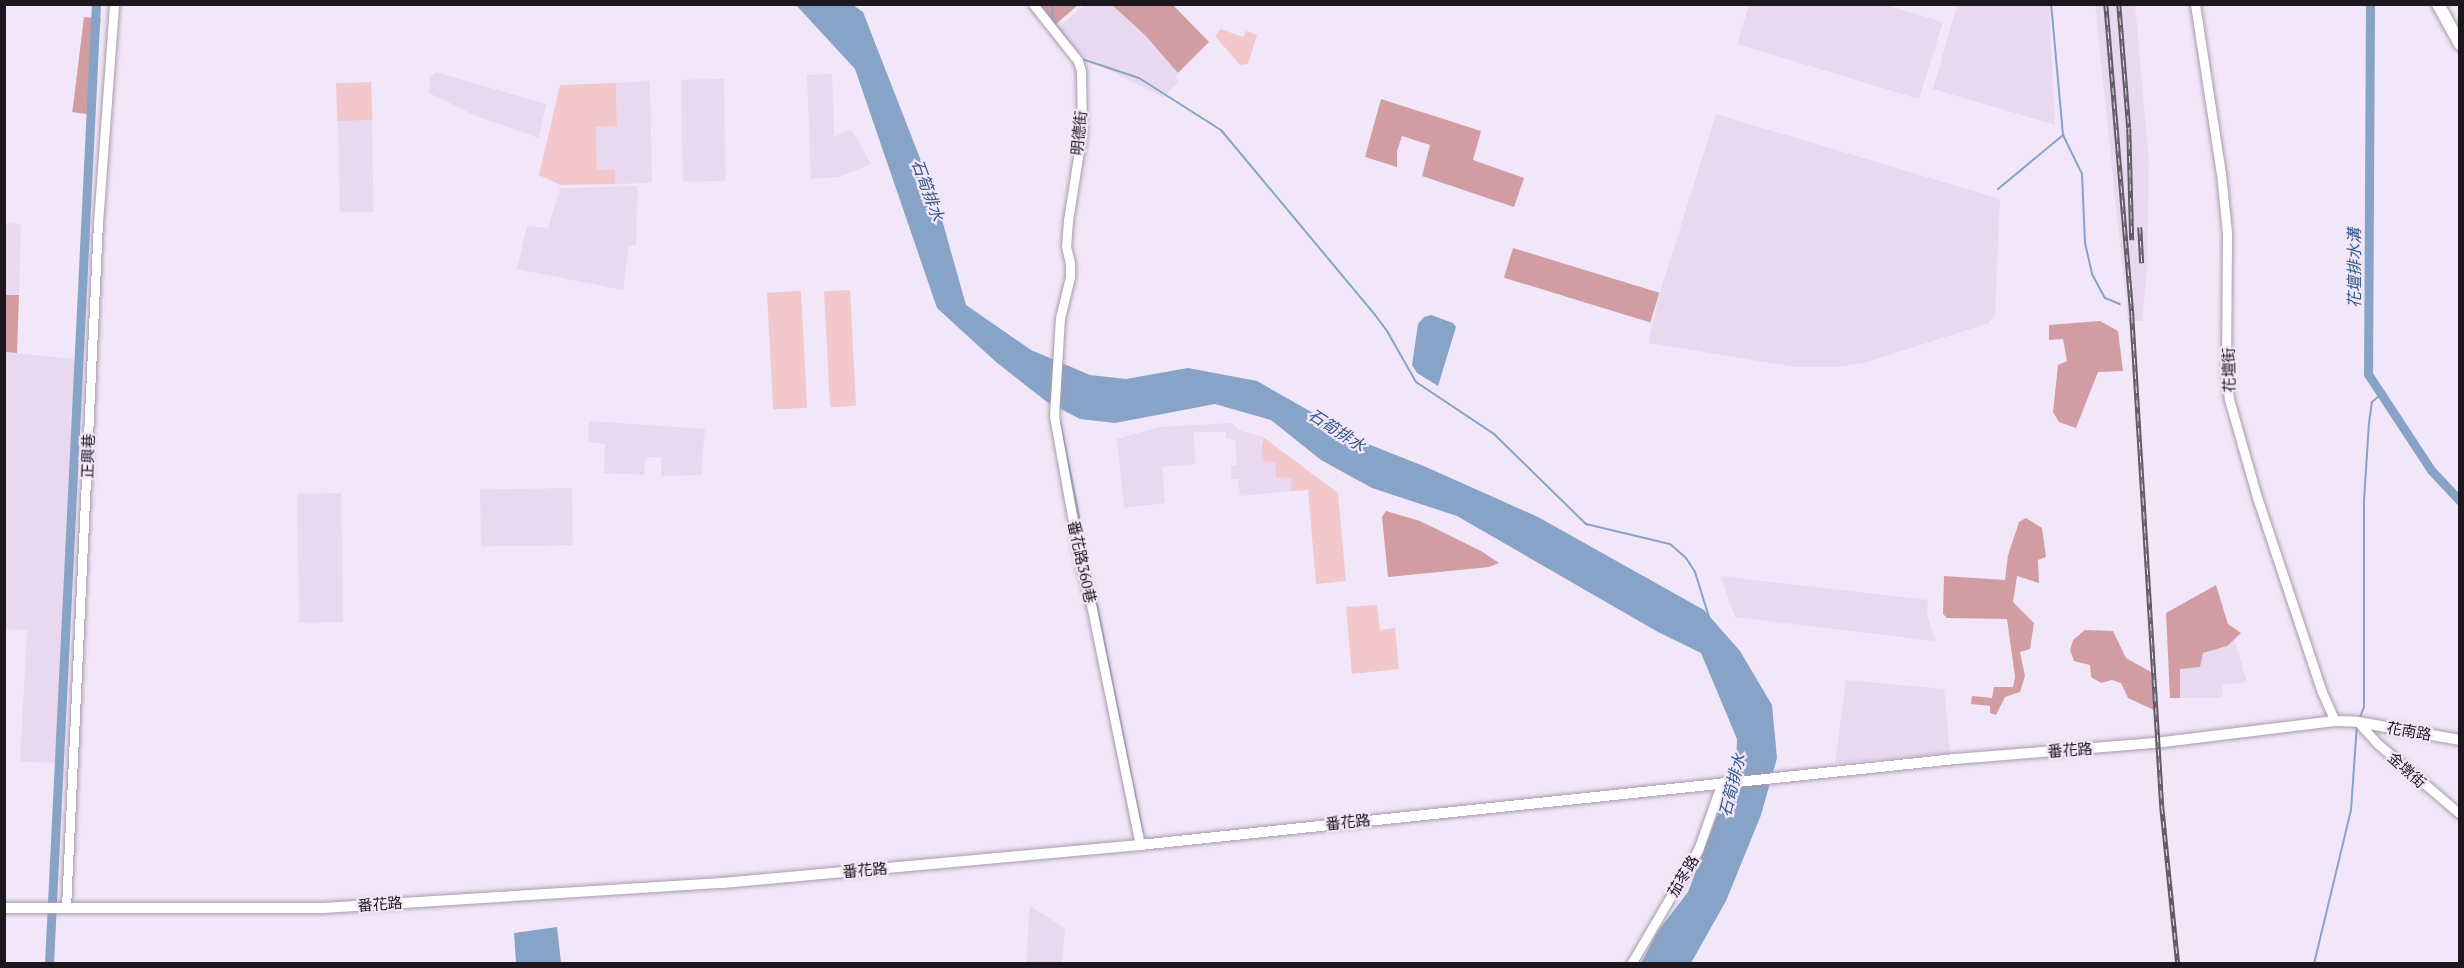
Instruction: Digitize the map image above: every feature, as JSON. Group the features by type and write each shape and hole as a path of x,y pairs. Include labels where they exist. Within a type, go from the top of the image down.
{"main road":[{"path":"2438,4 2460,44"},
{"name":"番花路","path":"4,908 334,907 722,883 1140,845 1955,759 2156,743 2335,721 2358,722"},
{"name":"花南路","path":"2358,722 2460,740"}],"street":[{"name":"正興巷","path":"66,908 98,223 114,4"},
{"name":"明德街","path":"1034,4 1078,61 1081,70 1082,132 1066,246 1070,262 1070,277"},
{"name":"花壇街","path":"2195,4 2221,173 2227,233 2226,375 2229,399 2257,497 2319,681 2335,721"},
{"name":"番花路360巷","path":"1070,277 1060,318 1054,416 1080,561 1092,609 1140,845"},
{"name":"金墩街","path":"2358,722 2393,757 2460,814"},
{"name":"茄苳路","path":"1631,963 1698,850 1722,782"}],"shaded area":[{"path":"1037,5 1078,5 1056,24"},
{"path":"1084,5 1112,5 1145,35 1178,73 1175,77 1179,81 1163,97 1096,64 1078,51 1060,30 1061,25"},
{"path":"1112,5 1173,5 1209,42 1178,73 1145,35"},
{"path":"1749,5 1886,5 1943,22 1919,99 1737,44"},
{"path":"1957,5 2049,5 2055,125 1933,89"},
{"path":"2095,5 2135,5 2149,162 2147,270 2142,321 2128,321"},
{"path":"84,17 101,19 89,114 72,112"},
{"path":"1221,29 1243,37 1246,31 1257,35 1248,64 1240,65 1215,36"},
{"path":"436,72 546,104 539,138 476,116 429,93 430,77"},
{"path":"832,74 834,137 848,130 853,132 871,164 839,177 811,179 807,75"},
{"path":"724,79 726,181 683,182 681,80"},
{"path":"650,81 652,183 615,184 615,170 597,171 596,126 617,126 616,83"},
{"path":"371,82 372,120 337,121 336,83"},
{"path":"616,83 617,126 596,127 597,170 615,170 615,184 561,185 539,175 560,85"},
{"path":"1381,99 1481,131 1473,160 1524,178 1514,207 1422,176 1430,145 1402,136 1397,151 1397,167 1365,157"},
{"path":"1716,114 2000,199 1995,315 1989,323 1864,363 1837,367 1796,367 1648,343 1660,292"},
{"path":"372,120 374,212 340,213 338,121"},
{"path":"638,186 636,245 629,246 623,290 517,269 527,226 548,228 560,188"},
{"path":"4,223 21,224 19,295 5,295"},
{"path":"1513,248 1659,293 1650,322 1504,278"},
{"path":"850,290 856,406 830,407 824,291"},
{"path":"801,291 807,408 773,410 767,293"},
{"path":"5,295 19,295 17,353 5,352"},
{"path":"2100,321 2118,331 2123,371 2098,372 2076,428 2059,422 2053,412 2058,365 2067,361 2063,339 2049,340 2049,325"},
{"path":"5,352 82,360 69,557 63,576 69,600 59,763 20,762 27,630 5,629"},
{"path":"589,421 705,429 701,475 661,476 661,457 646,457 644,475 604,473 605,444 588,442"},
{"path":"1231,423 1241,431 1263,437 1260,445 1291,478 1291,491 1240,496 1238,479 1231,479 1231,466 1237,465 1235,440 1226,438 1226,432 1194,432 1195,464 1162,467 1165,503 1124,508 1117,439 1159,427"},
{"path":"1263,437 1338,493 1346,581 1316,584 1308,490 1291,491 1291,478 1276,477 1275,462 1265,461 1261,454"},
{"path":"572,488 573,545 481,547 480,490"},
{"path":"341,493 343,622 299,623 297,494"},
{"path":"1386,511 1420,521 1481,551 1499,563 1489,567 1388,577 1382,517"},
{"path":"2026,518 2042,528 2046,557 2038,560 2039,583 2017,576 2013,602 2034,623 2030,649 2020,652 2025,676 2020,692 2005,697 1996,715 1990,713 1990,706 1971,704 1972,696 1992,698 1994,687 2013,687 2015,677 2007,619 1947,618 1943,614 1944,576 2005,580 2008,555 2019,522"},
{"path":"1720,576 1928,600 1927,614 1935,641 1735,617"},
{"path":"2216,585 2228,624 2241,633 2227,646 2203,653 2200,667 2180,669 2180,698 2170,698 2166,613"},
{"path":"1377,605 1380,630 1395,628 1399,669 1352,674 1346,607"},
{"path":"2085,630 2113,631 2126,658 2151,672 2154,710 2128,698 2121,683 2112,680 2101,683 2091,677 2090,665 2074,661 2070,650 2073,640"},
{"path":"2234,639 2247,682 2223,685 2221,698 2180,698 2180,669 2200,667 2203,653 2227,646"},
{"path":"1846,680 1944,689 1950,753 1835,763"},
{"path":"1030,906 1065,928 1062,963 1026,963"}],"water":[{"name":"石筍排水","path":"796,5 853,5 863,12 937,202 966,305 1031,350 1090,375 1126,379 1188,368 1257,381 1368,444 1538,517 1704,610 1740,651 1772,705 1777,758 1761,815 1726,901 1691,963 1641,963 1658,931 1688,892 1736,766 1737,739 1701,653 1658,632 1457,516 1372,488 1321,460 1271,420 1215,404 1115,423 1080,419 1047,402 996,362 937,308 855,69"},
{"path":"1431,315 1453,323 1456,327 1438,386 1417,373 1412,365 1418,324 1424,317"},
{"path":"557,927 561,963 516,963 514,933"}],"waterway":[{"path":"49,964 96,4"},
{"path":"1053,4 1052,20 1071,45"},
{"path":"1998,189 2063,135 2051,4"},
{"name":"花壇排水溝","path":"2370,4 2368,374 2431,470 2460,501"},
{"path":"1082,59 1139,78 1221,130 1375,315 1387,331 1416,382 1494,434 1586,524 1670,544 1686,558 1695,572 1709,617"},
{"path":"2063,135 2082,174 2085,243 2092,274 2105,298 2120,304"},
{"path":"2359,720 2364,707 2364,500 2372,402 2380,395"},
{"path":"1060,422 1143,833"},
{"path":"2314,964 2351,810 2357,725"}],"railway":[{"path":"2106,4 2132,316 2162,807 2178,964"},
{"path":"2119,4 2129,128 2132,240"},
{"path":"2140,227 2142,263"}]}
